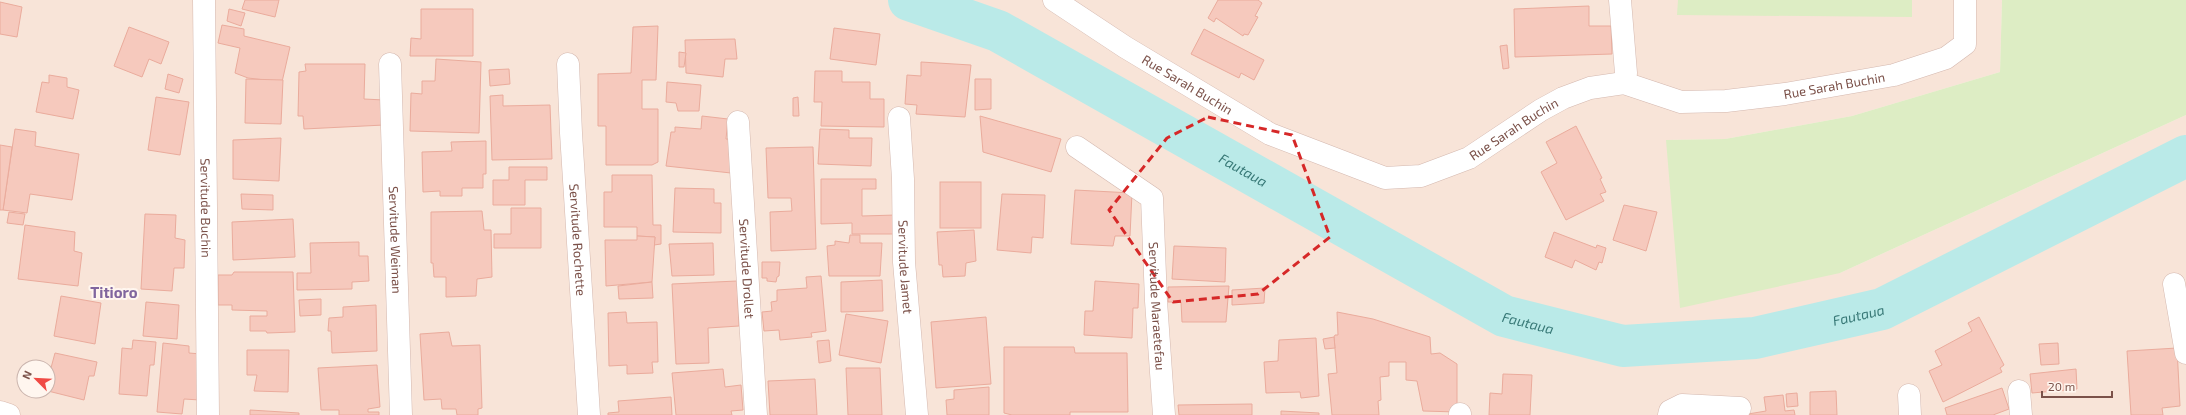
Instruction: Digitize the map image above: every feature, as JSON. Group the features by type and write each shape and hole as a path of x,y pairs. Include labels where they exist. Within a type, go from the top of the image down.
{"street":[{"name":"Servitude Buchin","path":"204,0 208,415"},
{"name":"Rue Sarah Buchin","path":"1054,0 1125,47 1270,134 1385,178 1421,176 1469,158 1563,98 1590,88 1624,83 1681,102 1726,101 1785,94 1894,76 1946,58 1965,44 1965,0"},
{"path":"1620,0 1626,73 1624,83"},
{"name":"Servitude Weiman","path":"390,64 401,415"},
{"name":"Servitude Rochette","path":"568,64 570,133 589,415"},
{"name":"Servitude Jamet","path":"899,118 903,179 904,262 917,415"},
{"name":"Servitude Drollet","path":"738,122 756,415"},
{"name":"Servitude Maraetefau","path":"1077,147 1152,198 1156,301 1164,415"},
{"path":"2174,284 2186,353"},
{"path":"2019,391 2021,415"},
{"path":"1670,413 1682,405 1740,408"},
{"path":"0,412 9,415"}],"highlighted area":[{"path":"1208,117 1292,135 1330,237 1258,294 1173,302 1109,210 1167,138"}],"shaded area":[{"path":"0,0 2002,0 2000,72 1852,116 1725,139 1667,140 1840,273 2186,115 2186,415 0,415"}],"green space":[{"path":"1678,0 1912,0 1912,17 1677,15"},
{"path":"2002,0 2186,0 2186,115 1840,273 1680,308 1666,140 1725,139 1852,116 2000,72"}],"building":[{"path":"245,0 279,0 275,17 242,9"},
{"path":"1218,0 1258,0 1262,3 1255,16 1258,17 1248,35 1244,34 1243,36 1216,18 1214,22 1208,18"},
{"path":"0,2 22,7 17,37 0,34"},
{"path":"1589,6 1589,26 1611,26 1612,54 1515,57 1514,9"},
{"path":"229,9 245,13 241,26 227,21"},
{"path":"421,9 473,9 473,56 410,56 411,38 421,39"},
{"path":"222,25 244,29 244,36 290,47 282,82 248,78 235,73 240,48 218,43"},
{"path":"658,26 656,80 642,80 642,109 658,109 658,162 652,165 606,165 606,126 598,126 598,74 631,73 633,27"},
{"path":"129,27 169,42 161,64 149,59 142,77 114,66"},
{"path":"834,28 880,34 876,65 830,59"},
{"path":"1204,29 1264,60 1254,80 1241,73 1239,78 1191,54"},
{"path":"735,39 737,59 725,59 723,77 686,73 685,40"},
{"path":"1507,45 1509,68 1503,69 1500,46"},
{"path":"679,52 686,53 684,67 679,67"},
{"path":"436,59 481,62 479,133 410,131 411,93 422,94 422,81 435,81"},
{"path":"921,62 971,65 965,117 916,114 917,105 905,104 907,75 921,76"},
{"path":"305,64 365,64 364,99 384,100 384,125 304,129 303,116 298,116 299,72 306,71"},
{"path":"509,69 510,84 490,86 489,70"},
{"path":"815,71 842,71 842,82 870,82 870,99 884,99 884,127 821,126 822,102 814,102"},
{"path":"168,74 183,79 179,93 165,89"},
{"path":"49,75 67,78 67,87 79,90 73,119 36,112 42,82 49,83"},
{"path":"246,79 283,80 281,124 245,123"},
{"path":"975,79 991,79 991,109 975,110"},
{"path":"667,82 701,85 699,111 678,111 676,103 666,102"},
{"path":"503,95 503,106 550,105 552,159 492,160 490,96"},
{"path":"156,97 189,102 180,155 148,150"},
{"path":"798,97 799,116 793,116 793,98"},
{"path":"702,116 728,119 726,139 729,139 731,173 666,166 671,132 675,132 675,127 701,129"},
{"path":"980,116 1061,139 1051,172 983,152"},
{"path":"1576,126 1602,178 1600,179 1606,192 1600,194 1604,201 1566,220 1541,172 1557,163 1546,142"},
{"path":"15,129 36,132 35,146 79,154 72,200 30,194 27,213 3,210"},
{"path":"820,129 849,130 849,138 872,138 871,166 818,164"},
{"path":"281,138 279,181 233,179 233,140"},
{"path":"486,141 486,174 483,174 483,188 462,188 462,196 440,196 440,191 423,192 422,152 452,151 451,142"},
{"path":"0,145 12,147 3,210 0,210"},
{"path":"813,147 816,249 771,251 770,212 792,211 791,198 768,198 766,148"},
{"path":"509,167 547,167 547,180 525,180 525,205 493,205 493,180 509,180"},
{"path":"612,175 652,175 653,225 661,225 661,244 654,245 655,237 637,236 637,227 604,227 604,192 612,192"},
{"path":"821,179 876,179 876,189 862,189 862,216 896,215 896,234 852,234 852,223 821,224"},
{"path":"940,182 981,182 981,228 940,228"},
{"path":"675,188 714,189 714,203 721,203 721,233 673,232"},
{"path":"1075,190 1132,193 1130,236 1115,236 1113,246 1071,244"},
{"path":"241,194 273,195 273,210 242,209"},
{"path":"1002,194 1045,195 1043,238 1032,237 1031,253 997,250"},
{"path":"1624,205 1657,212 1646,251 1613,240"},
{"path":"511,208 541,208 541,248 494,248 494,234 511,234"},
{"path":"482,211 484,230 491,230 492,277 477,279 476,296 446,297 446,277 434,277 433,263 431,263 431,212"},
{"path":"9,212 25,214 23,225 7,223"},
{"path":"145,214 176,215 175,238 185,240 184,268 174,268 172,291 141,289"},
{"path":"293,219 295,257 233,260 232,222"},
{"path":"25,225 75,232 74,251 82,253 78,286 18,279"},
{"path":"974,230 976,261 966,263 965,276 943,277 942,265 939,265 937,232"},
{"path":"1554,232 1596,248 1597,245 1606,248 1602,263 1599,262 1596,270 1575,260 1572,268 1545,257"},
{"path":"850,235 860,235 860,243 882,243 880,276 829,276 827,246 835,245 835,241 849,243"},
{"path":"637,236 655,237 652,282 606,286 605,240 637,240"},
{"path":"359,242 359,256 368,256 369,281 352,282 352,289 297,290 297,273 311,273 310,243"},
{"path":"713,243 714,275 672,276 669,244"},
{"path":"1174,246 1226,248 1225,282 1172,279"},
{"path":"762,262 780,262 779,276 777,277 776,282 767,281 767,278 762,278"},
{"path":"234,272 293,272 295,332 267,333 266,331 250,331 250,316 267,316 267,311 232,310 232,305 218,305 218,275 232,275"},
{"path":"821,276 826,331 811,333 812,337 780,340 779,330 764,331 762,312 772,311 771,302 777,301 777,290 807,288 806,277"},
{"path":"882,280 883,311 841,312 841,282"},
{"path":"737,281 739,326 708,328 709,363 676,364 672,284"},
{"path":"1095,281 1139,284 1138,308 1133,308 1132,338 1084,335 1085,311 1093,311"},
{"path":"652,282 653,298 619,299 618,286"},
{"path":"1229,286 1226,322 1182,322 1181,302 1168,302 1168,287"},
{"path":"1265,288 1264,303 1232,305 1232,290"},
{"path":"61,296 101,303 95,344 54,336"},
{"path":"321,299 321,315 300,316 299,300"},
{"path":"146,302 179,305 177,339 143,336"},
{"path":"376,305 377,351 332,353 331,331 328,331 329,318 343,317 343,307"},
{"path":"626,312 627,323 657,322 658,362 652,362 653,373 627,374 627,365 609,366 608,313"},
{"path":"1337,312 1373,319 1430,337 1431,354 1440,353 1457,364 1457,412 1423,411 1417,381 1406,380 1406,362 1389,362 1389,376 1380,377 1381,400 1378,401 1379,415 1332,415 1328,374 1337,373 1334,337 1335,335 1338,335"},
{"path":"846,314 888,321 881,363 839,355"},
{"path":"986,317 991,384 936,388 931,322"},
{"path":"1979,317 2004,365 2000,368 2002,372 1943,402 1929,371 1942,365 1935,351 1972,331 1968,323"},
{"path":"449,332 452,346 480,345 482,408 478,409 478,415 457,415 456,409 442,409 441,399 424,400 420,334"},
{"path":"1334,337 1335,348 1325,349 1323,339"},
{"path":"1316,338 1319,396 1301,398 1300,392 1266,393 1264,362 1278,361 1279,340"},
{"path":"133,340 156,342 154,365 150,365 147,396 119,394 122,348 132,349"},
{"path":"829,340 831,361 819,363 817,341"},
{"path":"163,343 189,346 189,353 201,354 200,400 184,399 182,414 157,412"},
{"path":"2058,343 2059,364 2041,365 2039,344"},
{"path":"1004,347 1074,347 1075,353 1127,353 1128,412 1070,412 1070,415 1012,415 1004,413"},
{"path":"2177,348 2180,406 2162,408 2163,415 2131,415 2127,351"},
{"path":"247,350 289,350 288,392 254,391 257,375 247,375"},
{"path":"55,353 97,362 94,376 89,376 84,400 56,393 56,359 53,359"},
{"path":"377,365 380,407 368,409 368,412 379,412 379,415 339,415 339,410 321,410 318,368"},
{"path":"846,368 880,368 882,415 848,415"},
{"path":"723,369 725,387 741,385 743,410 731,411 732,415 676,415 672,373"},
{"path":"2076,369 2077,389 2032,393 2030,374"},
{"path":"1503,374 1532,375 1530,415 1489,415 1490,393 1502,394"},
{"path":"815,379 817,415 770,415 768,381"},
{"path":"989,387 989,415 947,415 946,400 954,399 954,390"},
{"path":"2002,388 2009,409 1993,415 1947,415 1945,408"},
{"path":"1836,391 1837,415 1810,415 1810,392"},
{"path":"1797,393 1798,406 1787,407 1786,394"},
{"path":"1783,395 1785,411 1794,410 1795,415 1742,415 1766,411 1764,397"},
{"path":"671,397 672,415 608,415 608,413 619,412 618,401"},
{"path":"1252,404 1252,415 1179,415 1178,405"},
{"path":"250,410 299,413 299,415 250,415"},
{"path":"1281,411 1319,413 1319,415 1281,415"}],"waterway":[{"name":"Fautaua","path":"909,0 998,31 1504,316 1623,346 1755,338 1882,309 2186,156"}],"district":[{"name":"Titioro","path":"114,292"}]}
